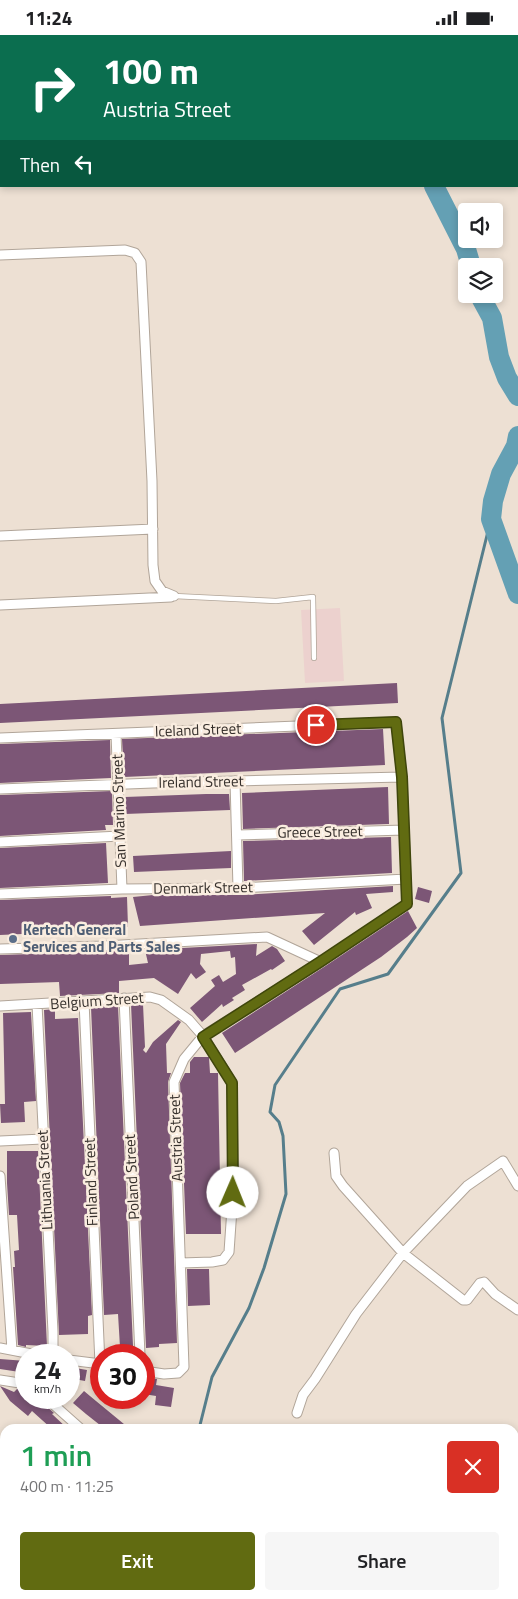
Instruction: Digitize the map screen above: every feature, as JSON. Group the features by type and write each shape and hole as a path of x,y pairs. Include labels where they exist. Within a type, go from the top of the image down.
{"street":[{"path":"0,255 125,250 135,253 141,262 152,481 153,565 155,581 162,591 174,596"},
{"path":"0,536 153,529"},
{"path":"0,605 174,596"},
{"name":"Iceland Street","path":"0,739 396,722"},
{"name":"Austria Street","path":"155,1373 178,1373 184,1367 174,1082 184,1059 203,1037 407,904 402,777 396,722"},
{"name":"San Marino Street","path":"116,734 122,889"},
{"name":"Ireland Street","path":"0,789 402,777"},
{"path":"236,781 238,888"},
{"name":"Greece Street","path":"237,835 404,830"},
{"path":"0,841 120,836"},
{"name":"Denmark Street","path":"0,894 122,889 238,888 406,879"},
{"path":"0,949 104,946 267,937 320,962"},
{"name":"Belgium Street","path":"0,1006 150,997 161,1000 189,1020 203,1037 232,1083 233,1193 229,1252 223,1260 212,1263 181,1263"},
{"name":"Poland Street","path":"124,998 140,1344"},
{"name":"Finland Street","path":"84,1001 99,1344"},
{"name":"Lithuania Street","path":"37,1004 52,1344"},
{"path":"0,1141 43,1139"},
{"path":"334,1153 336,1175 343,1186 403,1253 462,1300 467,1299 480,1283 484,1282 495,1294 518,1310"},
{"path":"297,1413 303,1395 356,1314 403,1253 468,1186 503,1161 518,1186"},
{"path":"0,1176 12,1350"},
{"path":"0,1348 15,1351"},
{"path":"0,1380 15,1382"},
{"path":"58,1409 75,1424"}],"lane":[{"path":"174,596 276,601 313,597 314,658"}],"shaded area":[{"path":"340,608 344,681 305,683 301,610"}],"building":[{"path":"397,683 398,703 0,723 0,704"},
{"path":"383,729 385,765 124,777 122,739"},
{"path":"110,740 111,778 0,783 0,744"},
{"path":"388,787 389,824 243,829 242,793"},
{"path":"112,791 113,825 105,825 106,830 0,836 0,795"},
{"path":"229,794 230,810 125,814 125,797"},
{"path":"391,837 392,873 244,881 243,841"},
{"path":"106,843 108,883 0,888 0,848"},
{"path":"231,851 231,868 134,872 133,856"},
{"path":"393,886 393,892 366,894 372,908 356,915 355,912 314,945 302,931 325,913 140,926 133,897 153,895 243,895"},
{"path":"418,887 432,891 429,903 415,899"},
{"path":"111,896 111,898 127,897 128,927 111,928 111,930 0,935 0,900"},
{"path":"408,911 417,928 407,937 381,957 235,1053 222,1033"},
{"path":"257,944 256,956 272,946 277,949 285,961 272,970 242,985 245,990 232,998 234,1000 223,1007 222,1004 202,1022 190,1008 215,986 211,980 219,975 223,982 236,974 235,957 231,958 230,951 201,954 200,964 206,972 196,979 191,973 178,994 154,978 119,981 119,993 60,996 59,982 0,984 0,955 129,951 129,965 148,963 145,950"},
{"path":"131,1004 143,1004 145,1047 143,1050 146,1053 153,1042 178,1020 181,1022 166,1044 167,1073 171,1073 168,1082 177,1343 159,1344 159,1347 155,1347 155,1344 146,1344"},
{"path":"118,1005 133,1344 120,1344 118,1314 104,1315 91,1007"},
{"path":"55,1009 55,1019 78,1018 92,1315 88,1316 88,1334 59,1335 44,1010"},
{"path":"31,1012 36,1101 24,1102 25,1122 1,1123 0,1104 5,1104 3,1013"},
{"path":"194,1057 209,1057 210,1073 218,1073 221,1234 186,1234 180,1083 185,1073 190,1073 190,1062"},
{"path":"7,1151 38,1151 47,1344 18,1344 13,1267 15,1267 14,1251 19,1250 17,1215 9,1215"},
{"path":"187,1269 209,1269 210,1305 188,1306"},
{"path":"0,1359 15,1360 15,1371 0,1369"},
{"path":"80,1369 87,1370 85,1381 80,1380"},
{"path":"155,1379 157,1379 156,1385 174,1388 171,1407 155,1405"},
{"path":"0,1386 15,1391 15,1405 10,1401"},
{"path":"84,1391 90,1396 90,1409 106,1409 124,1424 99,1424 80,1409 80,1395"},
{"path":"20,1409 50,1409 63,1424 46,1424 32,1411 28,1416"}],"waterway":[{"path":"435,187 466,249 469,258"},
{"path":"484,303 492,318 499,357 507,378 518,396"},
{"path":"518,436 516,446 501,474 493,501 491,519 518,594"},
{"path":"200,1424 212,1377 249,1308 264,1268 286,1194 283,1136 279,1122 270,1112 275,1085 340,989 388,974 461,873 442,718 491,519"}],"place":[{"name":"Kertech General Services and Parts Sales","path":"13,939"}],"route":[{"path":"233,1193 232,1083 203,1037 407,904 402,777 396,722 316,725"}]}
